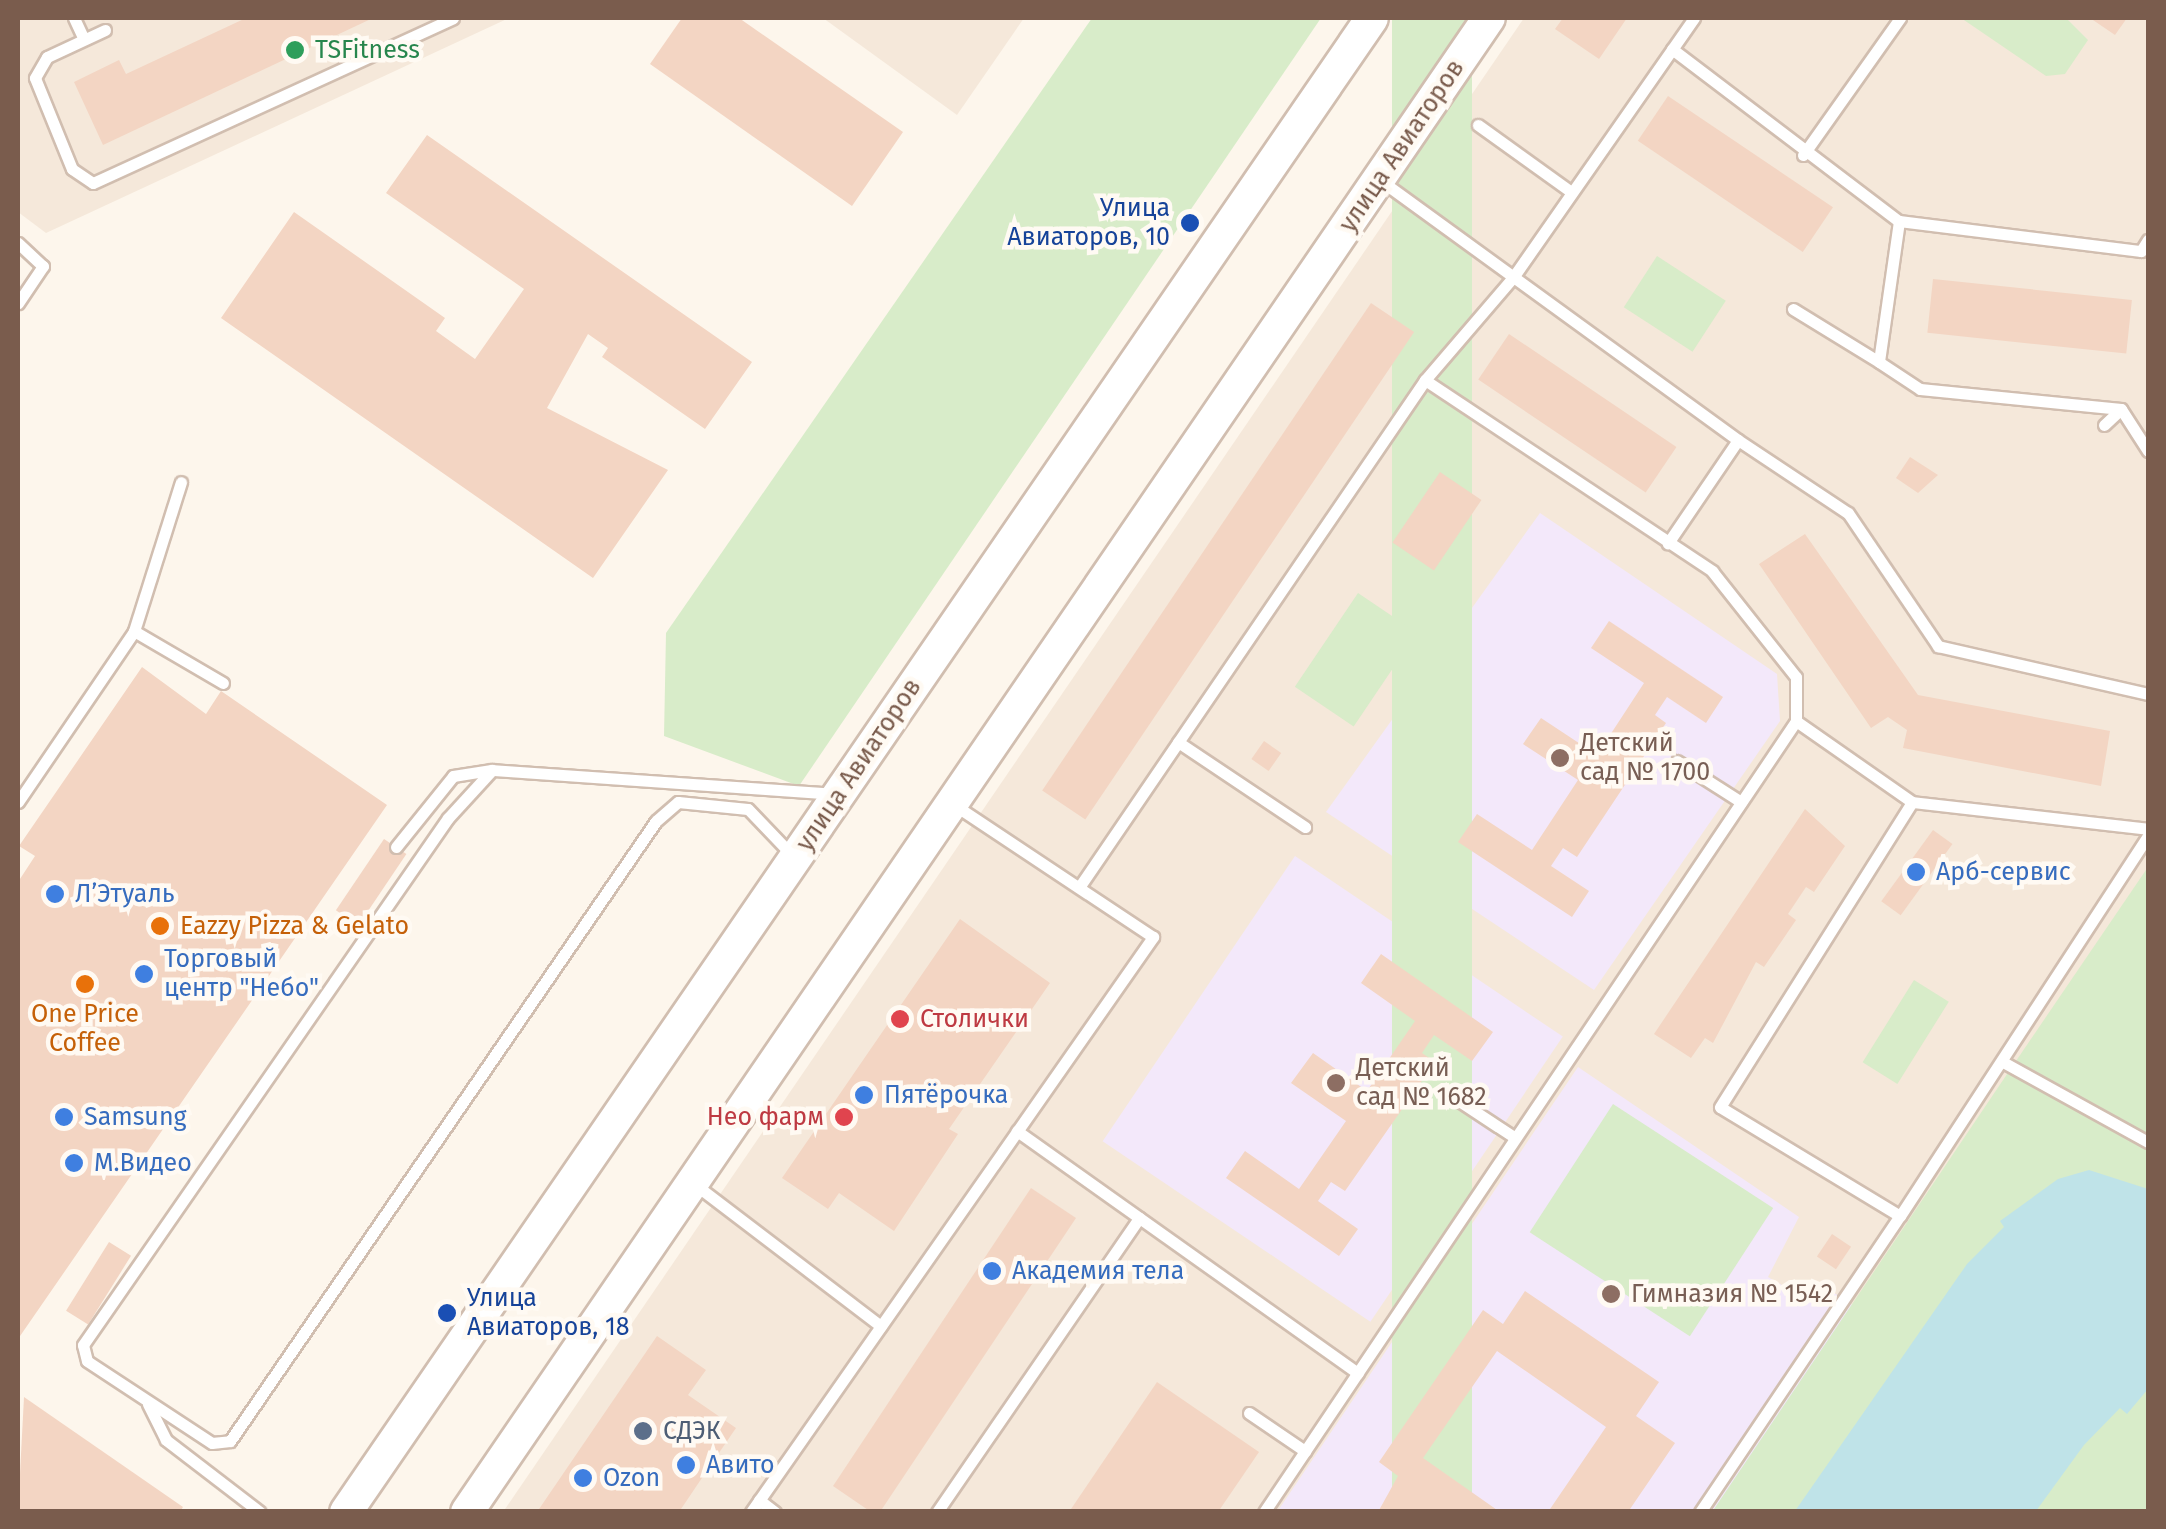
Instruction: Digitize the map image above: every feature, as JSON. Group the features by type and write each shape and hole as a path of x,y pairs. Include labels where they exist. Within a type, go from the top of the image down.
{"street":[{"name":"улица Авиаторов","path":"346,1512 1372,18"},
{"name":"улица Авиаторов","path":"467,1512 1489,18"}],"lane":[{"path":"74,18 84,40"},
{"path":"105,30 47,57 36,90 72,169 93,183 453,18"},
{"path":"1080,886 1425,380 1514,276 1694,18"},
{"path":"1802,155 1900,18"},
{"path":"1672,50 1802,155 1899,221 2141,251 2148,240"},
{"path":"1478,125 1570,191"},
{"path":"1378,178 1738,440 1848,513 1938,646 2148,694"},
{"path":"1880,362 1899,221"},
{"path":"18,243 43,266 18,303"},
{"path":"1793,309 1920,390 2121,409"},
{"path":"1264,1512 1796,721 1796,677 1772,638 1712,571 1425,380"},
{"path":"2104,425 2121,409"},
{"path":"2121,409 2148,451"},
{"path":"1668,543 1738,440"},
{"path":"18,802 134,631 181,482"},
{"path":"134,631 223,683"},
{"path":"1796,721 1912,802 2148,829"},
{"path":"1178,742 1305,827"},
{"path":"1677,761 1741,802"},
{"path":"396,847 454,776 492,770 840,794"},
{"path":"492,770 448,818 83,1346 87,1360 212,1442 230,1441 646,834 678,802 748,809 795,859"},
{"path":"775,1512 755,1506 1153,936 951,802"},
{"path":"1900,1216 1720,1107 1912,802"},
{"path":"1700,1512 2003,1062 2148,836"},
{"path":"2003,1062 2148,1142"},
{"path":"1450,1095 1514,1137"},
{"path":"1017,1131 1358,1372"},
{"path":"691,1182 881,1326"},
{"path":"938,1512 1139,1218"},
{"path":"146,1400 166,1440 260,1512"},
{"path":"1249,1413 1305,1451"}],"shaded area":[{"path":"18,18 509,18 46,233 18,212"},
{"path":"823,18 1024,18 957,115"},
{"path":"1524,18 2148,18 2148,1511 503,1512"},
{"name":"Детский сад № 1700","path":"1540,513 1777,674 1780,721 1594,990 1326,812"},
{"name":"Детский сад № 1682","path":"1295,856 1563,1037 1370,1322 1103,1141"},
{"name":"Гимназия № 1542","path":"1578,1067 1799,1217 1768,1277 1816,1305 1827,1288 1855,1307 1716,1511 1277,1512"}],"green space":[{"path":"1092,18 1321,18 799,786 664,736 666,633"},
{"path":"1392,18 1472,18 1472,1512 1392,1512"},
{"path":"1961,18 2066,18 2088,40 2065,74 2046,76"},
{"path":"1657,256 1726,301 1693,352 1624,307"},
{"path":"1358,593 1417,633 1354,726 1295,687"},
{"path":"2148,867 2148,1511 1712,1512 2001,1083"},
{"path":"1914,980 1949,1002 1897,1084 1863,1062"},
{"path":"1613,1104 1773,1208 1690,1336 1530,1232"}],"water":[{"path":"2089,1170 2148,1189 2148,1389 2127,1414 2120,1408 2084,1445 2036,1511 1795,1511 1967,1264 2004,1227 2000,1221 2058,1179"}],"building":[{"path":"246,18 373,18 103,145 74,82 119,60 126,74"},
{"path":"682,18 739,18 903,132 852,206 650,64"},
{"path":"1563,18 1627,18 1599,59 1555,29"},
{"path":"2090,18 2127,18 2115,35"},
{"path":"1668,96 1833,207 1803,252 1638,141"},
{"path":"427,135 752,362 705,429 602,357 608,348 588,334 547,408 668,470 593,578 221,318 294,212 445,318 436,331 475,359 524,289 386,193"},
{"path":"1933,279 2132,300 2126,354 1927,333"},
{"path":"1371,303 1414,332 1085,820 1042,790"},
{"path":"1509,334 1676,447 1646,493 1478,380"},
{"path":"1910,457 1938,475 1918,493 1896,478"},
{"path":"1440,472 1481,500 1434,570 1392,542"},
{"path":"1805,534 1918,695 2110,731 2101,786 1903,748 1907,730 1888,717 1871,728 1759,564"},
{"path":"1609,621 1723,697 1706,723 1667,697 1655,715 1666,723 1577,857 1563,848 1551,866 1589,891 1572,917 1458,842 1477,814 1532,850 1578,780 1523,744 1541,718 1597,755 1644,683 1591,648"},
{"name":"Торговый центр \"Небо\"","path":"142,667 206,714 221,691 387,805 18,1339 18,882 35,856 19,846"},
{"path":"1264,741 1281,753 1269,771 1251,759"},
{"path":"1805,809 1845,846 1814,892 1806,887 1788,914 1796,920 1764,967 1756,962 1713,1043 1705,1038 1691,1058 1654,1034"},
{"name":"Арб-сервис","path":"1933,830 1952,844 1901,915 1881,901"},
{"path":"384,839 406,854 358,925 336,910"},
{"path":"960,919 1050,983 949,1129 958,1134 894,1231 839,1193 828,1209 782,1178"},
{"path":"1381,954 1493,1032 1472,1061 1434,1035 1422,1053 1435,1062 1345,1191 1331,1182 1318,1201 1358,1229 1339,1256 1226,1178 1245,1151 1299,1189 1346,1121 1291,1083 1313,1053 1367,1091 1415,1021 1361,983"},
{"path":"1031,1188 1076,1218 880,1512 871,1512 833,1486"},
{"path":"1832,1234 1851,1247 1836,1269 1817,1256"},
{"path":"109,1242 131,1256 88,1324 66,1311"},
{"path":"1525,1291 1659,1382 1636,1416 1675,1443 1628,1512 1548,1512 1606,1427 1497,1351 1423,1458 1500,1512 1378,1512 1398,1476 1379,1462 1483,1310 1503,1324"},
{"path":"657,1336 706,1370 688,1395 736,1428 679,1512 537,1512"},
{"path":"1157,1382 1259,1452 1218,1512 1069,1512"},
{"path":"24,1397 183,1507 180,1512 18,1512"}],"place":[{"name":"TSFitness","path":"295,50"},
{"name":"Улица Авиаторов, 10","path":"1190,223"},
{"name":"Детский сад № 1700","path":"1560,758"},
{"name":"Арб-сервис","path":"1916,872"},
{"name":"Л’Этуаль","path":"55,894"},
{"name":"Eazzy Pizza & Gelato","path":"160,926"},
{"name":"Торговый центр \"Небо\"","path":"144,974"},
{"name":"One Price Coffee","path":"85,984"},
{"name":"Столички","path":"900,1019"},
{"name":"Детский сад № 1682","path":"1336,1083"},
{"name":"Пятёрочка","path":"864,1095"},
{"name":"Samsung","path":"64,1117"},
{"name":"Нео фарм","path":"844,1117"},
{"name":"М.Видео","path":"74,1163"},
{"name":"Академия тела","path":"992,1271"},
{"name":"Гимназия № 1542","path":"1611,1294"},
{"name":"Улица Авиаторов, 18","path":"447,1313"},
{"name":"СДЭК","path":"643,1431"},
{"name":"Авито","path":"686,1465"},
{"name":"Ozon","path":"583,1478"}]}
